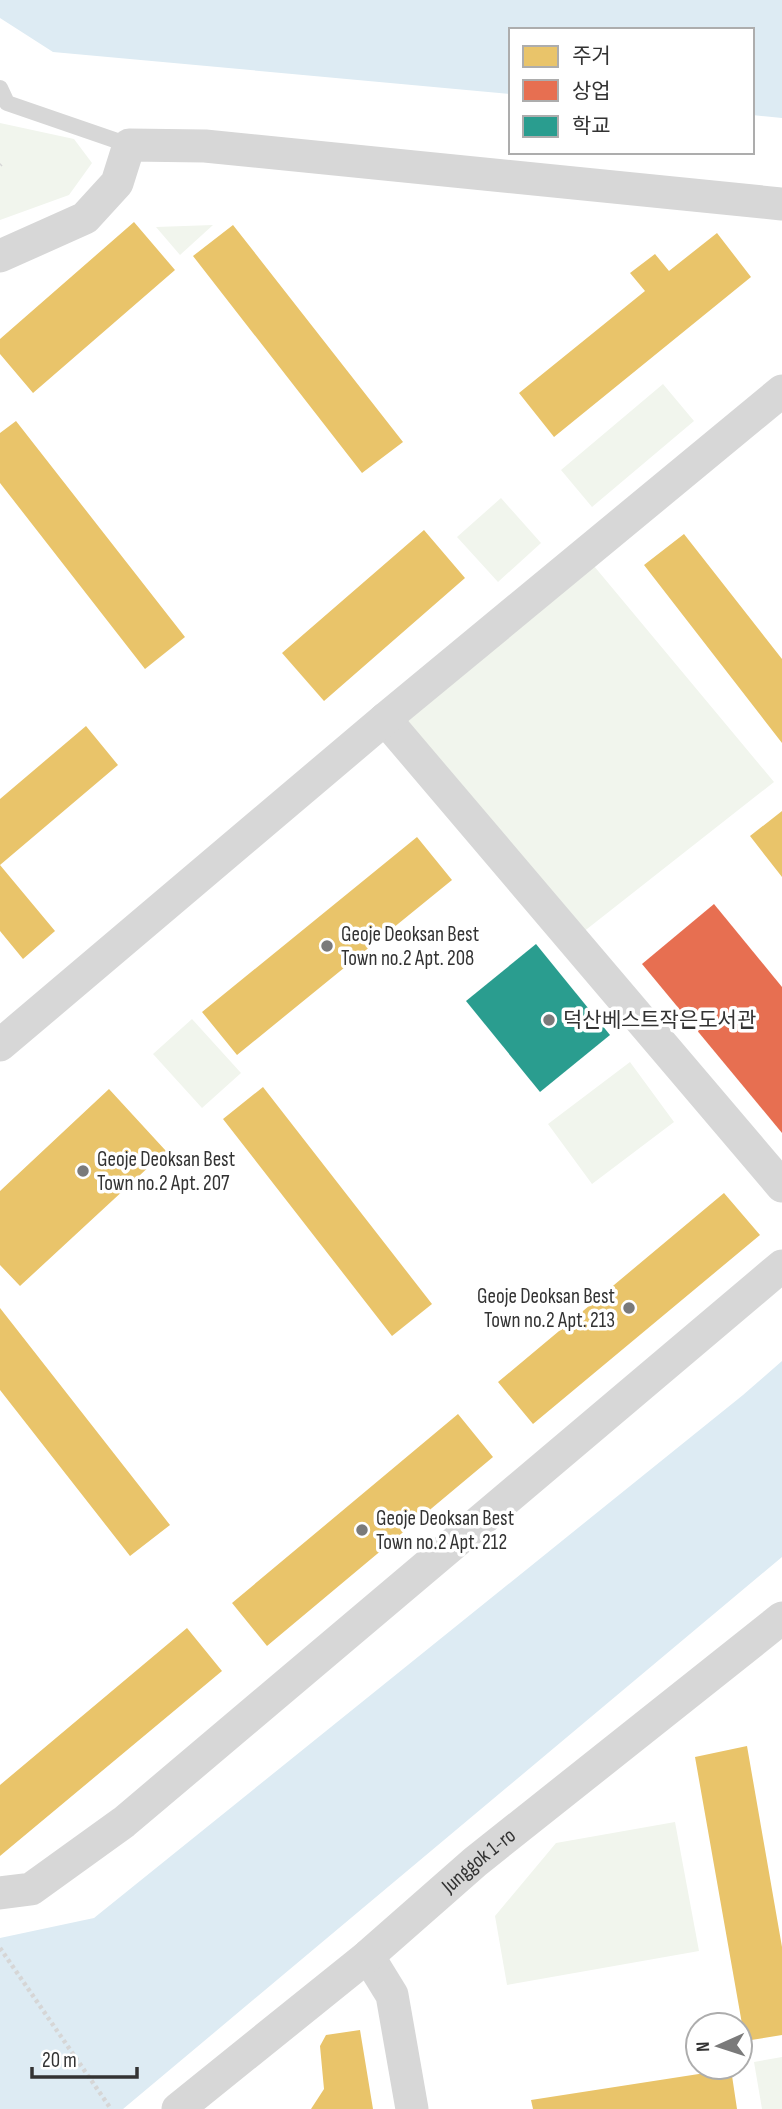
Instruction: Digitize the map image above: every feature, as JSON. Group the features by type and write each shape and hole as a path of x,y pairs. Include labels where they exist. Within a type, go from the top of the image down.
{"street":[{"path":"0,256 85,218 117,183 128,145 205,146 782,204"},
{"path":"0,1045 385,719 782,391"},
{"path":"385,719 782,1186"},
{"path":"0,1894 31,1889 124,1822 782,1266"},
{"name":"Junggok 1-ro","path":"178,2109 368,1956 475,1862 782,1618"},
{"path":"368,1956 393,1995 412,2109"}],"lane":[{"path":"0,88 7,103 128,145"}],"path":[{"path":"0,1948 111,2109"}],"shaded area":[{"path":"0,0 782,0 782,118 754,115 754,28 509,28 509,94 53,52 0,18"},
{"path":"0,123 74,139 92,163 69,195 0,220"},
{"path":"213,225 180,255 156,227"},
{"path":"663,384 694,421 592,507 561,470"},
{"path":"501,498 541,543 498,582 457,537"},
{"path":"584,554 774,782 573,940 385,719"},
{"path":"192,1019 241,1073 202,1108 153,1054"},
{"path":"630,1062 674,1122 592,1184 548,1124"},
{"path":"782,1361 782,1557 123,2109 0,2109 0,1938 94,1918"},
{"path":"675,1822 699,1951 507,1985 495,1916 556,1843"},
{"path":"782,2057 782,2109 762,2109 754,2062"}],"building: 주거":[{"path":"134,222 175,270 33,393 0,354 0,339"},
{"path":"233,225 403,442 362,473 193,256"},
{"path":"717,233 751,277 554,437 519,393 645,291 630,273 655,254 669,271"},
{"path":"16,421 185,637 145,669 0,483 0,433"},
{"path":"424,530 465,578 324,701 282,653"},
{"path":"684,534 782,659 782,743 644,565"},
{"path":"86,726 118,765 0,865 0,799"},
{"path":"782,811 782,877 750,836"},
{"name":"Geoje Deoksan Best Town no.2 Apt. 208","path":"417,837 452,880 237,1055 202,1012"},
{"path":"0,865 55,931 23,959 0,931"},
{"path":"263,1087 432,1304 392,1336 223,1119"},
{"name":"Geoje Deoksan Best Town no.2 Apt. 207","path":"109,1089 166,1151 20,1286 0,1265 0,1191"},
{"name":"Geoje Deoksan Best Town no.2 Apt. 213","path":"724,1193 760,1235 533,1424 498,1382"},
{"path":"0,1308 170,1525 130,1556 0,1390"},
{"name":"Geoje Deoksan Best Town no.2 Apt. 212","path":"458,1414 493,1457 267,1646 232,1603"},
{"path":"187,1628 222,1671 0,1856 0,1785"},
{"path":"747,1746 782,1947 782,2035 754,2040 754,2011 740,2011 695,1757"},
{"path":"360,2030 373,2109 311,2109 324,2089 320,2046 326,2035"},
{"path":"684,2076 684,2081 733,2081 737,2109 533,2109 531,2100"}],"building: 상업":[{"path":"714,904 782,987 782,1133 642,964"}],"building: 학교":[{"path":"536,944 610,1035 540,1092 466,1001"}],"place":[{"name":"Geoje Deoksan Best Town no.2 Apt. 208","path":"327,946"},
{"name":"덕산베스트작은도서관","path":"549,1020"},
{"name":"Geoje Deoksan Best Town no.2 Apt. 207","path":"83,1171"},
{"name":"Geoje Deoksan Best Town no.2 Apt. 213","path":"629,1308"},
{"name":"Geoje Deoksan Best Town no.2 Apt. 212","path":"362,1530"}]}
